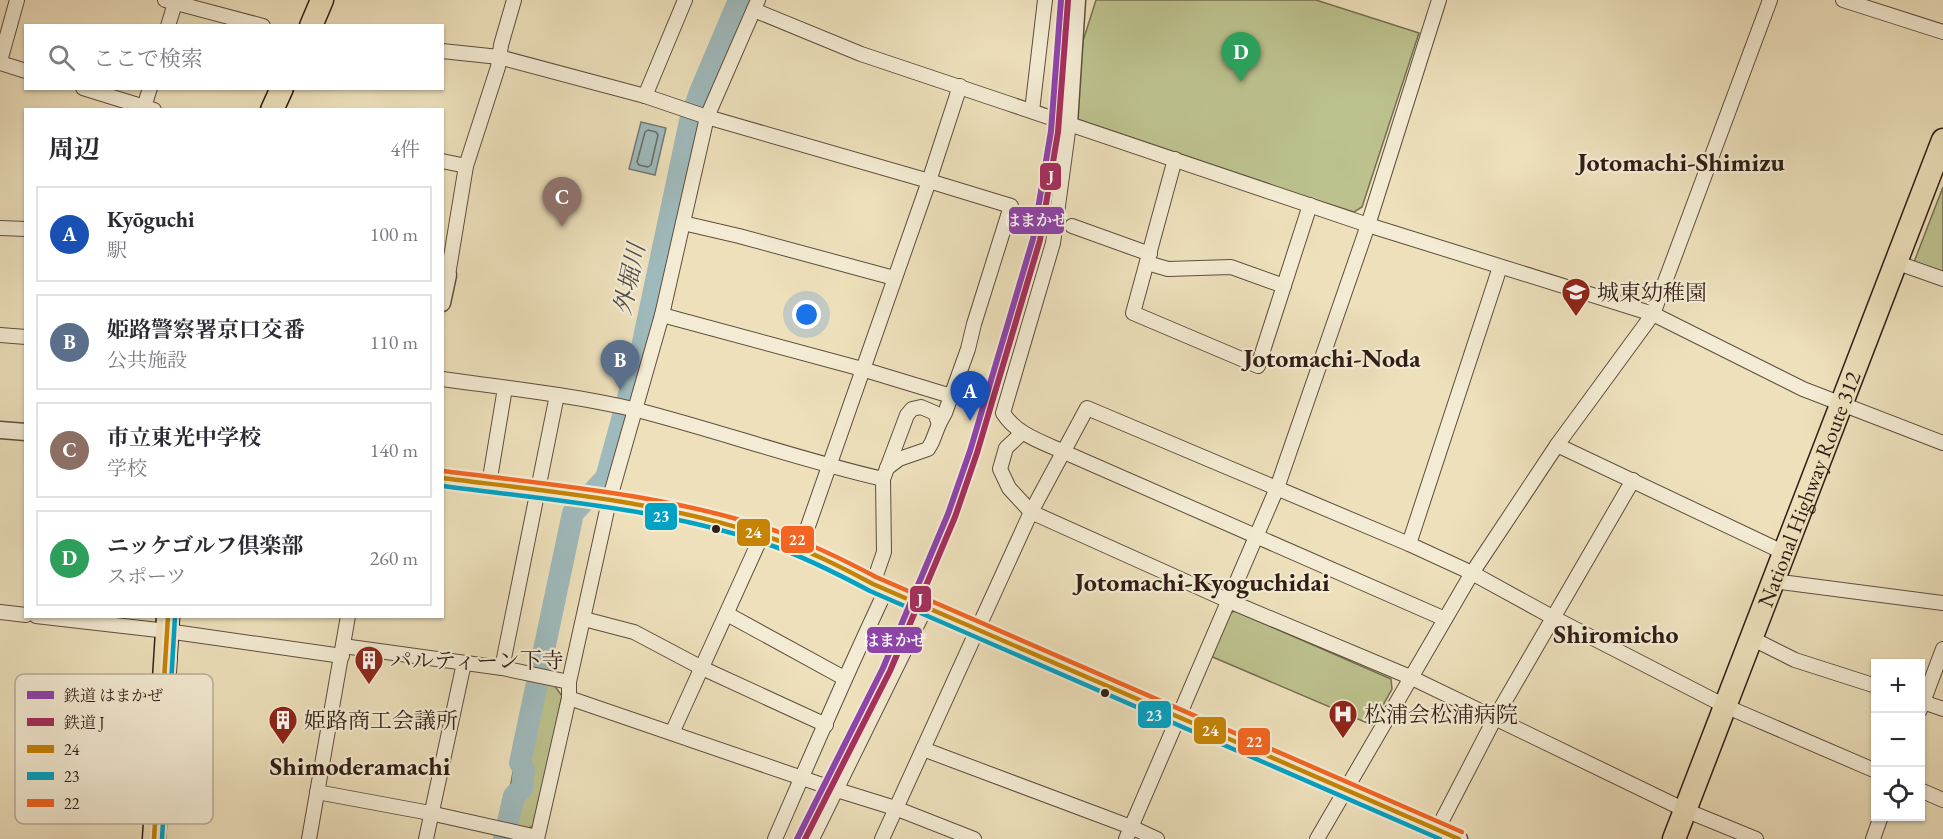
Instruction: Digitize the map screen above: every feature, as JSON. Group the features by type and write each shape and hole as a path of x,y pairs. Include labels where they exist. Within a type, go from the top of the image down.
{"highway":[{"path":"312,24 322,0"},
{"path":"273,108 281,90"},
{"name":"National Highway Route 312","path":"1674,839 1943,140"},
{"path":"164,674 167,624"},
{"path":"154,839 155,824"}],"street":[{"path":"17,0 0,62 24,70"},
{"path":"445,275 466,166 498,67 514,0"},
{"path":"645,96 685,0"},
{"path":"1032,111 1045,0"},
{"path":"1077,0 1069,124 1053,243 1003,413 1010,424 1022,433 1444,619"},
{"path":"1129,833 1277,488 1368,225 1439,0"},
{"path":"1317,839 1472,573 1557,445 1653,314 1770,0"},
{"path":"1843,0 1943,32"},
{"path":"168,24 172,1 256,24"},
{"path":"317,792 430,813 537,838 569,698 569,682 609,501 662,315 707,117 756,5 861,54 1368,225 1653,314 1803,389 1943,443"},
{"path":"444,51 499,57 645,96 707,117 1011,206 968,349 928,449 899,459 885,474"},
{"path":"800,549 960,86"},
{"path":"89,90 144,108"},
{"path":"147,108 150,90"},
{"path":"1175,159 1133,313 1258,366 1310,205"},
{"path":"444,161 466,166"},
{"path":"683,223 894,278"},
{"path":"1072,226 1148,258 1168,269 1231,267 1284,286"},
{"path":"0,228 24,229"},
{"path":"1895,262 1943,279"},
{"path":"1409,543 1500,267"},
{"path":"662,315 862,369 951,396"},
{"path":"0,335 24,337"},
{"path":"444,379 557,395 636,410 830,467 885,474"},
{"path":"489,484 505,388"},
{"path":"502,668 557,395"},
{"path":"775,839 826,724 879,587 884,552 885,474 905,419 912,409 921,406 935,413 939,424"},
{"path":"882,839 1031,512 1087,408 1409,543 1472,573 1725,706 1871,769"},
{"path":"0,430 24,432"},
{"path":"1022,433 1006,448 1000,469 1009,488 1031,512 1228,601 1410,676 1685,810 1756,839"},
{"path":"1557,445 1785,553"},
{"path":"444,478 609,501 680,514 762,535 837,565 879,587 1459,839"},
{"path":"1437,830 1495,718 1633,480"},
{"path":"672,733 762,535"},
{"path":"1773,581 1943,603"},
{"path":"812,839 926,607"},
{"path":"0,612 24,615"},
{"path":"727,614 844,678"},
{"path":"69,618 167,624 342,651 502,668 569,682"},
{"path":"309,839 348,618"},
{"path":"584,619 634,633 702,668 826,724"},
{"path":"1751,638 1795,660 1871,685"},
{"path":"1925,697 1943,649"},
{"path":"426,839 464,663"},
{"path":"569,698 801,778 895,807 974,839"},
{"path":"1925,706 1943,709"},
{"path":"923,749 1129,833 1158,839"},
{"path":"1925,792 1943,800"},
{"path":"1873,839 1879,821"}],"green space":[{"path":"1096,0 1316,0 1419,33 1362,207 1354,212 1074,123 1083,41"},
{"path":"1943,187 1943,273 1914,262"},
{"path":"1235,611 1391,679 1392,689 1372,725 1208,655 1228,614"},
{"path":"531,680 554,685 562,696 535,825 527,829 503,824"}],"water":[{"path":"641,122 666,128 655,175 629,169"}],"waterway":[{"name":"外堀川","path":"504,839 514,796 522,788 524,769 520,763 573,513 606,478 642,347 690,121 739,0"}],"rail line":[{"name":"はまかぜ","path":"797,839 883,668 948,514 970,451 1033,239 1051,131 1061,0"},
{"name":"J","path":"805,839 890,671 955,517 977,453 1040,240 1058,132 1068,1"}],"transit line":[{"name":"22","path":"444,471 653,500 695,508 776,531 827,552 876,577 1462,832"},
{"name":"24","path":"444,478 652,507 734,526 787,543 873,584 1459,839"},
{"name":"23","path":"444,486 649,514 770,545 809,560 870,591 1440,839"},
{"name":"24","path":"164,674 168,618"},
{"name":"23","path":"172,674 175,618"},
{"name":"24","path":"154,839 155,824"},
{"name":"23","path":"162,839 163,824"}],"place":[{"name":"ニッケゴルフ倶楽部","path":"1241,82"},
{"name":"市立東光中学校","path":"562,227"},
{"name":"城東幼稚園","path":"1576,318"},
{"name":"姫路警察署京口交番","path":"620,390"},
{"name":"Kyōguchi","path":"970,421"},
{"name":"パルティーン下寺","path":"369,686"},
{"name":"松浦会松浦病院","path":"1343,740"},
{"name":"姫路商工会議所","path":"283,746"}],"district":[{"name":"Jotomachi-Shimizu","path":"1681,162"},
{"name":"Jotomachi-Noda","path":"1332,358"},
{"name":"Jotomachi-Kyoguchidai","path":"1202,582"},
{"name":"Shiromicho","path":"1616,634"},
{"name":"Shimoderamachi","path":"360,766"}]}
